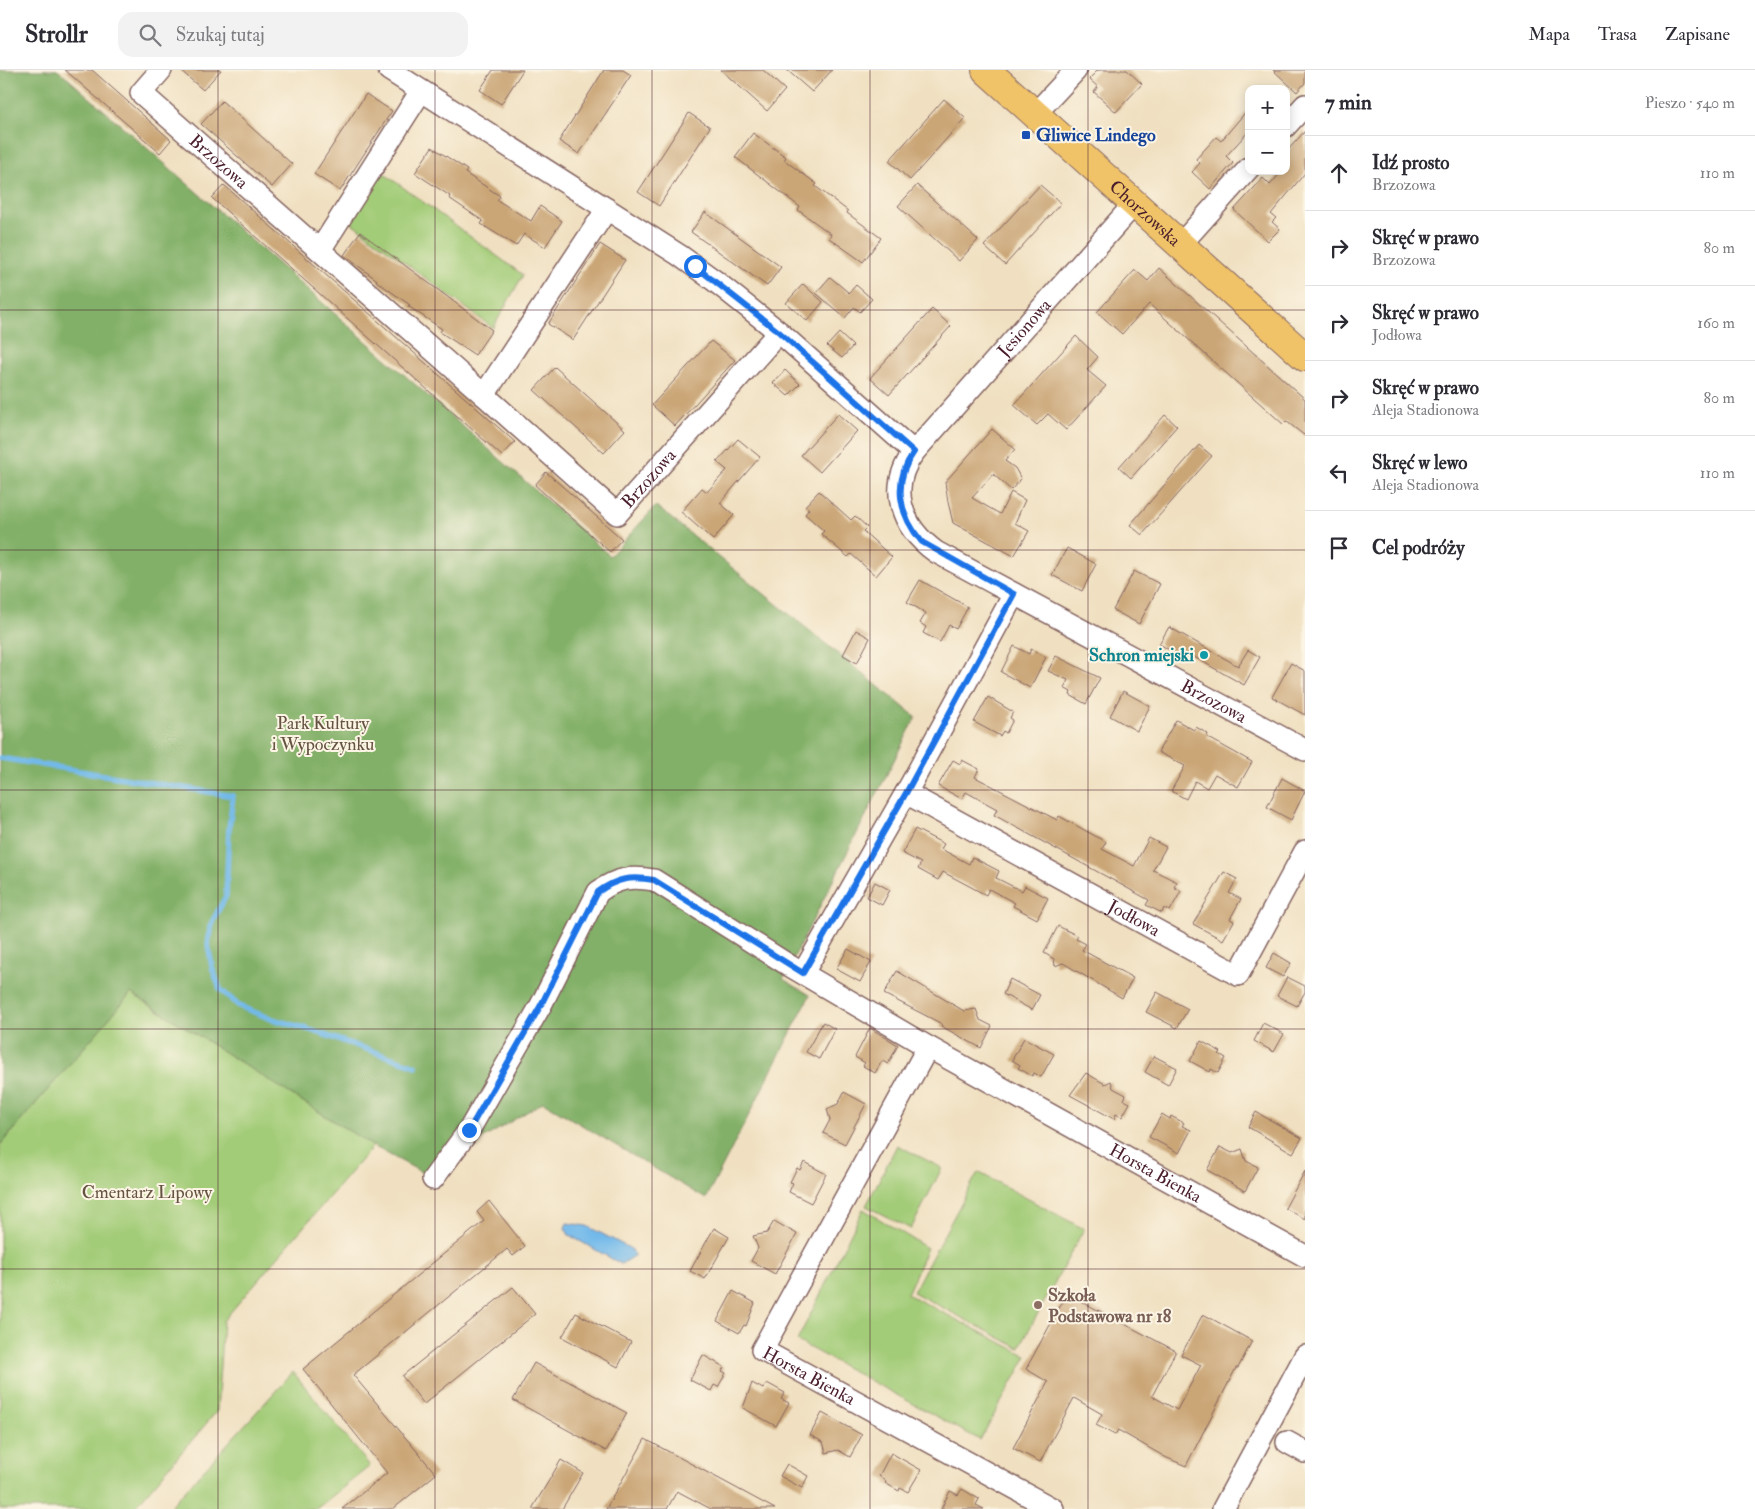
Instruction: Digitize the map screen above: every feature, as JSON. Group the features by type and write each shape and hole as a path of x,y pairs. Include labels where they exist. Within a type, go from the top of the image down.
{"main road":[{"name":"Chorzowska","path":"986,70 1305,356"}],"street":[{"name":"Brzozowa","path":"161,70 141,93 617,514 779,332"},
{"path":"389,70 679,255 779,332 914,452"},
{"path":"1036,114 1076,70"},
{"path":"320,250 421,91"},
{"path":"1290,122 1305,105"},
{"path":"1180,244 1245,172"},
{"name":"Jesionowa","path":"914,452 1135,203"},
{"path":"484,395 607,209"},
{"name":"Brzozowa","path":"914,452 906,462 900,484 903,514 911,529 922,542 936,552 1305,750"},
{"path":"803,973 906,793 1014,594"},
{"name":"Jodłowa","path":"906,793 1238,975 1305,851"},
{"name":"Horsta Bienka","path":"433,1179 469,1130 541,1005 598,892 611,882 627,877 654,880 803,973 928,1047 1305,1256"},
{"name":"Horsta Bienka","path":"928,1047 762,1350 1053,1509"},
{"path":"1223,1509 1305,1356"}],"green space":[{"name":"Park Kultury i Wypoczynku","path":"0,70 57,70 64,75 610,556 656,506 916,717 783,979 810,995 706,1199 543,1102 425,1174 373,1146 131,993 0,1145"},
{"path":"382,172 523,275 493,328 349,221"},
{"name":"Cmentarz Lipowy","path":"131,993 373,1146 223,1321 217,1411 133,1509 0,1509 0,1145"},
{"path":"897,1145 942,1168 911,1229 866,1206"},
{"path":"978,1172 1084,1229 1019,1348 913,1292"},
{"path":"863,1209 927,1248 907,1294 1027,1356 980,1440 797,1341"},
{"path":"293,1372 370,1466 316,1509 168,1509"}],"water":[{"path":"567,1223 587,1226 631,1249 635,1255 621,1264 569,1235 565,1228"}],"building":[{"path":"65,70 92,70 171,140 160,153"},
{"path":"180,70 221,70 203,90"},
{"path":"493,70 523,70 501,104 480,90"},
{"path":"604,70 623,70 631,75 579,154 559,141"},
{"path":"721,70 763,70 785,90 767,111"},
{"path":"787,70 832,70 812,92"},
{"path":"1098,70 1127,70 1142,84 1116,112 1094,92 1098,87 1089,79"},
{"path":"1273,70 1305,70 1305,83 1297,92"},
{"path":"366,94 392,111 340,191 314,174"},
{"path":"944,99 965,118 910,180 889,161"},
{"path":"222,101 292,164 272,187 201,124"},
{"path":"689,113 710,127 659,206 638,192"},
{"path":"1245,113 1245,135 1226,156 1233,163 1210,189 1192,172 1200,163 1196,159 1216,137 1221,141"},
{"path":"1305,131 1305,173 1271,214 1276,218 1272,222 1280,229 1268,241 1234,210 1263,178 1270,185 1279,175 1290,175 1290,148"},
{"path":"753,133 786,157 784,160 817,184 815,186 881,238 863,262 829,238 831,234 798,210 800,207 735,157"},
{"path":"432,147 467,170 465,173 500,196 497,200 531,221 540,206 562,221 545,247 524,234 516,246 481,224 483,221 415,173"},
{"path":"224,185 515,442 502,456 212,198"},
{"path":"917,185 978,240 959,261 898,206"},
{"path":"1040,185 1061,203 1005,265 984,246"},
{"path":"705,212 781,267 767,286 691,232"},
{"path":"360,232 492,330 475,355 440,332 442,329 408,306 410,305 344,255"},
{"path":"600,244 625,260 573,340 548,324"},
{"path":"1159,268 1305,399 1305,436 1286,421 1283,424 1149,304 1122,334 1097,312 1135,270 1148,281"},
{"path":"830,277 849,293 856,285 872,299 860,312 854,307 845,318 816,293"},
{"path":"803,284 823,302 807,321 786,303"},
{"path":"932,309 951,326 889,395 870,378"},
{"path":"839,333 853,346 842,358 827,346"},
{"path":"1076,336 1098,357 1087,370 1106,386 1066,430 1048,414 1037,425 1014,405"},
{"path":"711,341 735,360 675,426 652,405"},
{"path":"555,367 625,430 604,453 534,390"},
{"path":"785,370 800,384 788,396 773,383"},
{"path":"838,414 857,431 820,472 801,455"},
{"path":"1165,415 1177,426 1131,478 1119,467"},
{"path":"992,429 1015,449 1005,461 1015,468 1021,479 1011,490 993,474 972,498 1000,514 1011,492 1025,500 1015,523 1029,531 1014,556 953,523 948,502 945,482"},
{"path":"738,439 760,457 720,503 734,515 713,540 681,512 702,488 707,492 727,470 717,462"},
{"path":"1199,445 1212,456 1142,535 1130,525"},
{"path":"546,472 622,539 610,552 535,485"},
{"path":"819,491 851,520 855,516 867,527 863,531 892,557 876,576 851,554 848,557 821,534 824,531 805,514 809,509 805,506"},
{"path":"1067,548 1096,564 1082,591 1052,575"},
{"path":"1134,571 1160,584 1139,624 1113,610"},
{"path":"920,580 968,607 956,629 949,625 940,642 923,633 926,627 920,623 926,613 907,602"},
{"name":"Schron miejski","path":"1169,627 1238,666 1248,650 1260,657 1244,685 1187,653 1184,658 1159,644"},
{"path":"856,630 870,638 857,663 843,655"},
{"path":"1014,646 1029,654 1031,649 1046,657 1030,688 1001,672"},
{"path":"1056,656 1100,678 1086,704 1070,695 1071,692 1064,688 1068,680 1048,671"},
{"path":"1291,663 1305,671 1305,715 1272,697"},
{"path":"1123,691 1150,706 1137,731 1110,716"},
{"path":"988,697 1013,712 1010,718 1013,720 1006,733 1003,731 1000,736 974,722"},
{"path":"1176,720 1194,730 1196,727 1208,734 1207,737 1252,762 1238,787 1215,774 1207,788 1195,781 1186,799 1171,791 1185,766 1158,752"},
{"path":"953,760 960,764 962,760 979,769 975,777 1057,820 1059,816 1106,842 1102,849 1134,866 1149,838 1166,847 1153,870 1177,882 1174,887 1181,891 1170,911 1164,908 1162,913 1146,905 1149,900 994,815 997,809 966,792 962,799 938,786"},
{"path":"1282,778 1305,791 1291,820 1267,807"},
{"path":"915,829 944,844 941,849 969,864 972,857 999,871 996,878 1022,891 1025,886 1048,898 1037,919 1013,906 1015,903 989,889 986,895 943,872 938,880 918,869 921,863 902,853"},
{"path":"1224,872 1237,879 1229,893 1241,899 1230,919 1234,921 1223,940 1193,924"},
{"path":"875,882 890,890 882,905 867,897"},
{"path":"1058,926 1078,936 1076,939 1086,944 1082,950 1133,978 1122,998 1063,963 1055,966 1054,959 1044,953"},
{"path":"848,949 871,962 860,982 836,969"},
{"path":"1274,953 1291,963 1283,977 1266,968"},
{"path":"897,971 964,1011 976,1009 980,1020 992,1026 981,1048 941,1026 942,1024 884,994"},
{"path":"1287,977 1305,986 1305,992 1297,1006 1277,996"},
{"path":"1010,979 1040,995 1032,1010 1003,994"},
{"path":"1157,992 1188,1009 1177,1028 1146,1012"},
{"path":"823,1022 835,1029 819,1059 806,1052"},
{"path":"1263,1023 1284,1034 1274,1052 1254,1041"},
{"path":"870,1028 898,1045 888,1064 882,1061 875,1073 863,1066 865,1063 855,1057"},
{"path":"1024,1038 1054,1054 1041,1077 1034,1073 1032,1076 1018,1068 1020,1065 1012,1060"},
{"path":"1201,1041 1221,1052 1219,1054 1226,1058 1218,1073 1211,1069 1210,1072 1190,1061"},
{"path":"1154,1056 1177,1068 1168,1085 1145,1072"},
{"path":"1086,1073 1105,1084 1111,1081 1113,1088 1126,1095 1124,1100 1130,1103 1122,1117 1116,1114 1114,1119 1070,1095"},
{"path":"844,1092 866,1104 845,1144 823,1133 830,1120 827,1109 838,1104"},
{"path":"1256,1112 1302,1138 1293,1153 1248,1127"},
{"path":"1162,1114 1170,1119 1171,1116 1184,1123 1182,1126 1191,1130 1179,1153 1149,1137"},
{"path":"1220,1147 1232,1153 1242,1149 1246,1161 1258,1167 1245,1191 1207,1170"},
{"path":"804,1162 826,1174 811,1203 789,1192 793,1183 790,1182 797,1168 800,1170"},
{"path":"1305,1171 1305,1219 1285,1208"},
{"path":"489,1201 525,1246 513,1256 507,1249 353,1375 436,1474 393,1509 342,1509 387,1473 303,1369 484,1221 477,1212"},
{"path":"774,1221 797,1234 775,1274 751,1261 758,1248 753,1236 767,1233"},
{"path":"714,1228 729,1237 705,1279 690,1271"},
{"path":"513,1287 535,1314 424,1404 402,1376"},
{"path":"733,1291 755,1303 746,1326 744,1325 739,1333 717,1321"},
{"path":"1067,1294 1176,1351 1152,1396 1177,1410 1201,1365 1181,1355 1203,1314 1252,1341 1238,1368 1236,1368 1186,1466 1165,1457 1118,1430 1115,1435 1096,1425 1102,1414 1074,1398 1040,1462 1013,1448 1048,1382 1026,1369"},
{"path":"576,1313 631,1342 618,1367 562,1337"},
{"path":"703,1355 724,1367 722,1371 726,1373 718,1387 714,1385 711,1391 690,1380"},
{"path":"534,1363 627,1413 606,1451 513,1400"},
{"path":"752,1383 763,1389 767,1383 785,1393 781,1399 789,1403 776,1426 743,1408"},
{"path":"822,1413 862,1435 850,1457 838,1450 826,1453 823,1442 810,1435"},
{"path":"645,1439 775,1509 711,1509 677,1491 667,1509 606,1509"},
{"path":"891,1453 921,1470 908,1492 900,1488 899,1491 885,1483 886,1481 879,1476"},
{"path":"561,1460 583,1473 562,1509 532,1509"},
{"path":"787,1464 808,1476 802,1488 780,1476"},
{"path":"962,1489 979,1499 976,1505 984,1509 941,1509 950,1491 958,1495"}],"waterway":[{"path":"0,758 233,796 229,828 226,896 212,922 208,944 212,967 220,989 239,1006 269,1018 416,1066"}],"place":[{"name":"Gliwice Lindego","path":"1026,135"},
{"name":"Schron miejski","path":"1204,655"},
{"name":"Szkoła Podstawowa nr 18","path":"1038,1305"}],"route":[{"path":"469,1130 541,1005 598,892 611,882 627,877 654,880 803,973 906,793 1014,594 936,552 922,542 911,529 903,514 900,500 900,484 903,472 906,462 914,452 779,332 695,266"}]}
